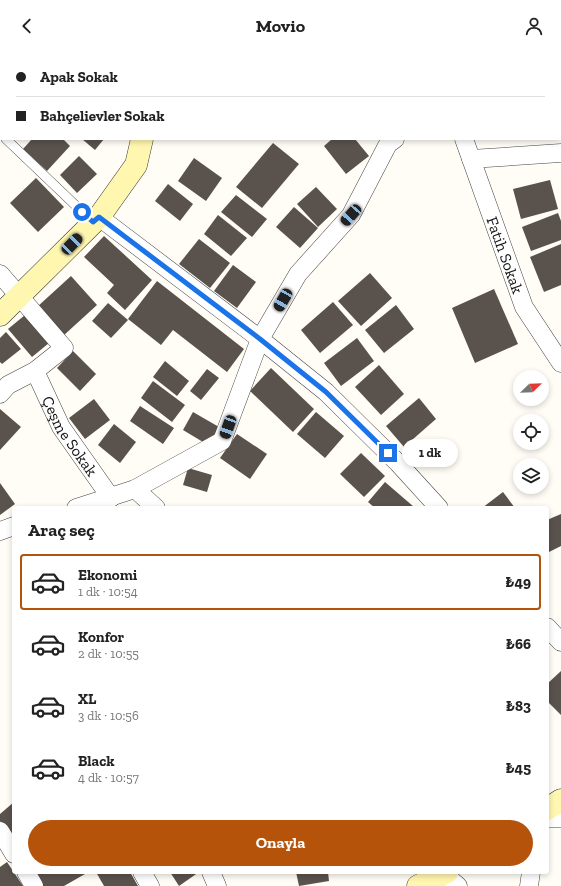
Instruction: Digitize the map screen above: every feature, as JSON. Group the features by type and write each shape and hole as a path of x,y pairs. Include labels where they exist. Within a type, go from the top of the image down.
{"street":[{"path":"0,315 96,220 136,165 142,140"},
{"path":"83,506 135,489 222,441 260,339 298,274 351,215 388,144 394,140"},
{"name":"Fatih Sokak","path":"464,140 493,226 524,307 561,363"},
{"path":"471,159 561,153"},
{"path":"96,220 260,339 326,392 398,463 437,506"},
{"path":"0,274 64,348 36,371 8,385 0,394"},
{"name":"Çeşme Sokak","path":"36,371 61,427 111,498"},
{"path":"135,489 154,506"},
{"path":"0,531 12,527"},
{"path":"549,629 561,642"},
{"path":"549,808 561,800"},
{"path":"549,818 561,818"},
{"path":"0,832 12,851"},
{"path":"27,874 34,886"},
{"path":"143,874 150,886"},
{"path":"212,874 217,886"},
{"path":"529,886 531,874"},
{"path":"418,886 450,877"}],"lane":[{"path":"7,140 96,220"}],"building":[{"path":"31,140 64,140 70,146 47,171 23,149"},
{"path":"83,140 103,140 95,150"},
{"path":"331,140 356,140 369,156 346,174 324,146"},
{"path":"273,143 299,164 262,208 236,187"},
{"path":"79,156 97,174 77,193 60,175"},
{"path":"194,158 222,178 206,201 178,181"},
{"path":"36,178 64,207 38,232 10,203"},
{"path":"550,180 558,209 521,219 513,189"},
{"path":"168,184 193,204 180,221 155,201"},
{"path":"316,187 337,209 318,227 297,204"},
{"path":"236,195 267,219 252,237 221,212"},
{"path":"294,207 318,228 300,248 276,227"},
{"path":"558,213 561,221 561,240 531,251 522,227"},
{"path":"218,215 247,238 231,256 204,234"},
{"path":"104,236 152,280 125,310 107,293 114,285 84,257"},
{"path":"199,239 230,263 210,288 179,264"},
{"path":"561,244 561,285 544,292 530,257"},
{"path":"233,265 256,282 237,308 214,291"},
{"path":"370,273 392,298 361,326 338,301"},
{"path":"71,276 97,305 63,336 37,307"},
{"path":"157,281 244,349 227,372 173,330 161,345 128,319"},
{"path":"494,289 518,344 475,363 452,308"},
{"path":"333,302 353,325 320,353 301,330"},
{"path":"108,303 128,320 111,338 92,321"},
{"path":"396,305 414,329 384,353 365,330"},
{"path":"25,315 49,343 32,357 8,329"},
{"path":"6,332 21,349 2,364 0,362 0,338"},
{"path":"357,338 374,361 341,386 324,363"},
{"path":"73,351 96,374 80,391 57,368"},
{"path":"165,361 189,381 177,396 153,377"},
{"path":"379,365 404,394 381,415 355,387"},
{"path":"271,368 314,409 293,432 250,391"},
{"path":"207,369 219,378 201,400 190,391"},
{"path":"153,381 185,405 172,422 141,398"},
{"path":"419,398 436,419 404,447 386,426"},
{"path":"94,399 110,420 85,439 69,418"},
{"path":"140,406 174,428 163,444 130,421"},
{"path":"0,409 21,427 0,450"},
{"path":"193,412 219,427 208,445 183,430"},
{"path":"316,412 344,436 325,458 297,434"},
{"path":"114,424 136,442 120,463 98,445"},
{"path":"237,434 267,454 250,479 220,458"},
{"path":"361,453 385,476 364,497 340,474"},
{"path":"188,468 212,475 207,492 183,485"},
{"path":"385,482 413,506 373,506 368,502"},
{"path":"0,483 15,504 0,515"},
{"path":"503,492 514,506 485,506"},
{"path":"561,514 561,546 549,552 549,519"},
{"path":"561,671 561,715 549,703 549,682"},
{"path":"12,804 12,835 0,821 0,814"},
{"path":"7,862 12,870 12,874 15,874 23,886 0,886 0,867"},
{"path":"36,874 85,874 64,886 43,886"},
{"path":"97,874 131,874 138,886 104,886"},
{"path":"171,874 196,874 179,886"},
{"path":"296,874 328,874 329,881 299,886"}],"route":[{"path":"82,212 93,222 99,217 260,339 326,392 388,453"}]}
